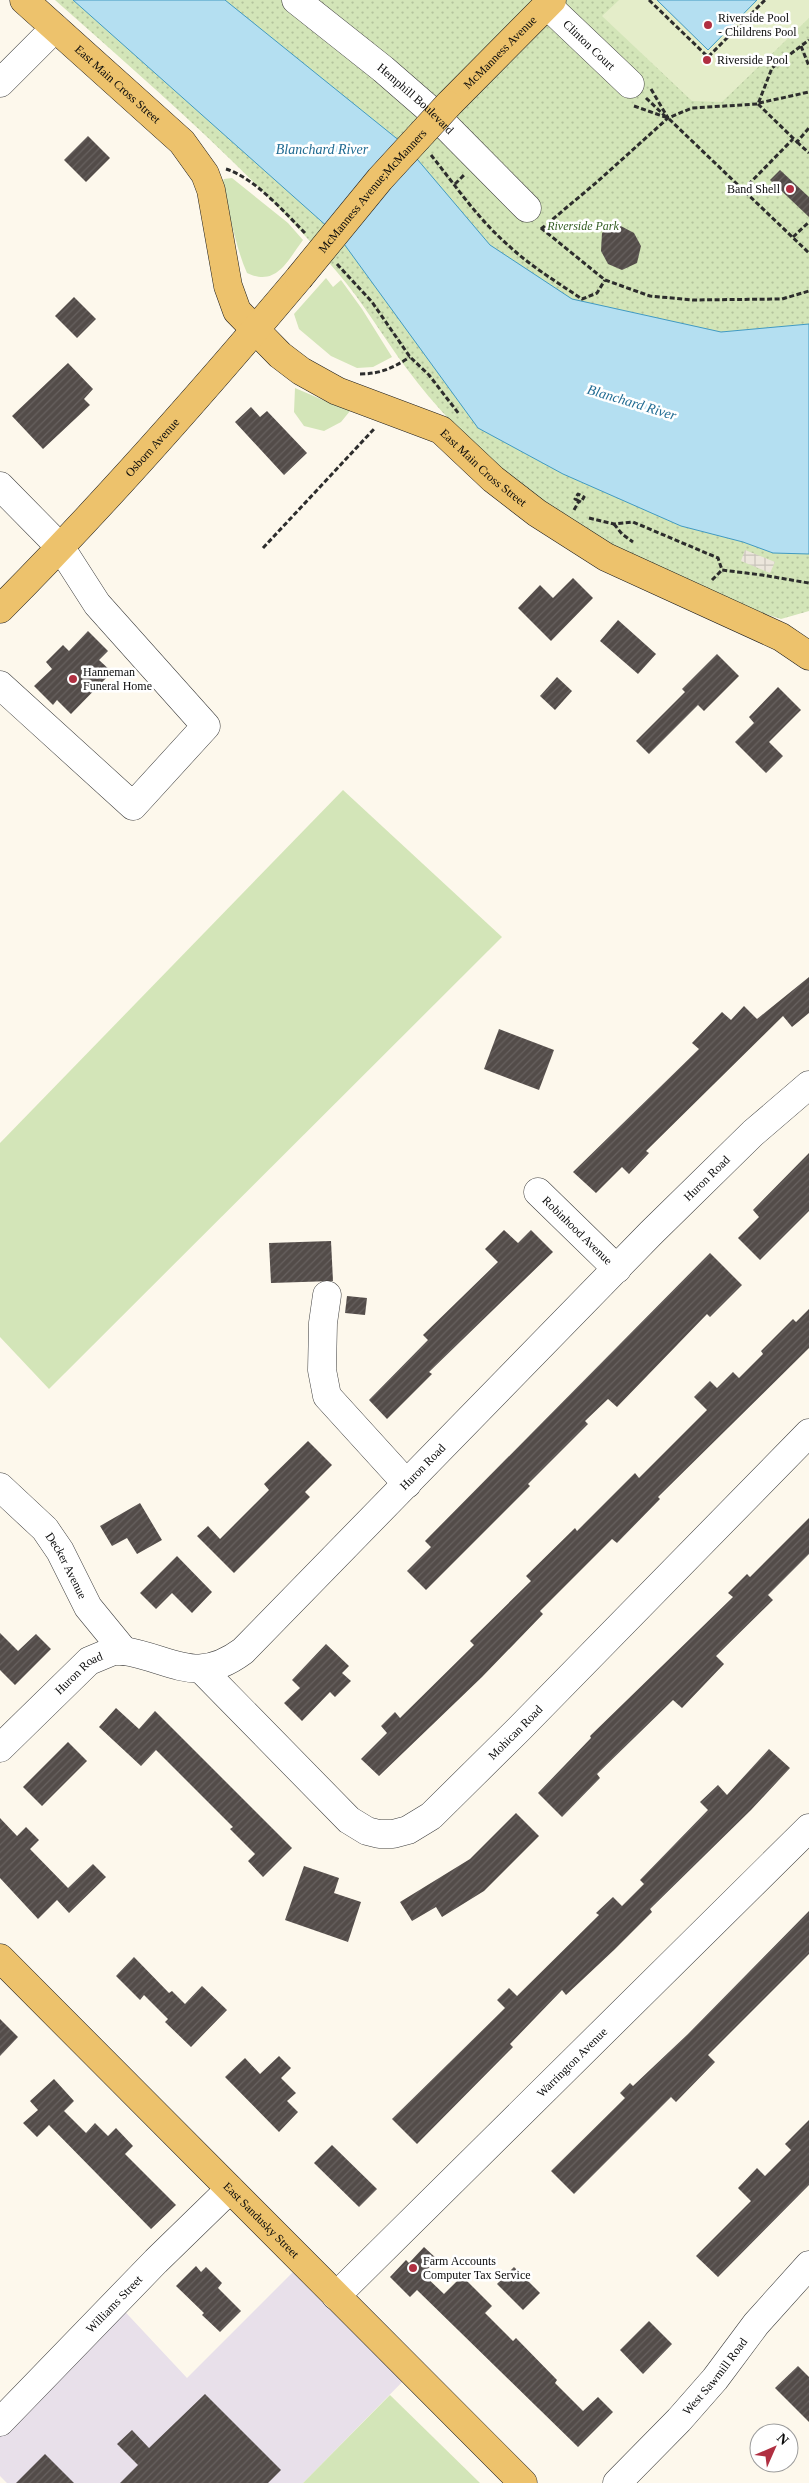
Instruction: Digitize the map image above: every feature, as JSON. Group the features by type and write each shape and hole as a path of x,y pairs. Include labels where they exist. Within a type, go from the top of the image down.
{"main road":[{"name":"East Main Cross Street","path":"24,0 182,142 205,174 213,198 232,299 237,311 280,355 314,380 365,403 441,430 492,479 536,513 606,557 781,637 809,656"},
{"name":"McManness Avenue","path":"448,105 550,2"},
{"name":"McManness Avenue;McManners","path":"299,278 380,179 448,105"},
{"name":"Osborn Avenue","path":"0,609 61,548 256,330 299,278"},
{"name":"East Sandusky Street","path":"0,1958 523,2483"}],"street":[{"name":"Hemphill Boulevard","path":"296,0 384,69 429,109 534,218"},
{"name":"Clinton Court","path":"550,2 631,95"},
{"path":"0,83 55,28"},
{"path":"0,486 61,548 97,604 206,726 133,806 43,722 0,685"},
{"name":"Huron Road","path":"0,1748 89,1661 113,1651 140,1654 179,1666 201,1669 220,1665 243,1651 753,1133 809,1085"},
{"name":"Robinhood Avenue","path":"538,1192 617,1269"},
{"path":"327,1295 323,1323 322,1370 327,1396 407,1484"},
{"name":"Mohican Road","path":"201,1669 349,1820 367,1831 379,1834 394,1834 408,1830 430,1816 519,1729 809,1433"},
{"name":"Decker Avenue","path":"0,1487 45,1529 60,1551 88,1607 124,1651"},
{"name":"Warrington Avenue","path":"336,2296 809,1828"},
{"name":"Williams Street","path":"2,2416 230,2189"},
{"name":"West Sawmill Road","path":"617,2483 679,2420 715,2379 756,2324 803,2283"}],"path":[{"path":"649,0 708,57 765,0"},
{"path":"758,104 772,68 809,40"},
{"path":"801,46 809,66"},
{"path":"809,92 758,104 692,108 668,118 598,182 534,218 605,280 650,296 693,300 782,300 807,292 809,287"},
{"path":"631,95 668,118"},
{"path":"631,95 668,118 767,215 809,253"},
{"path":"758,104 809,153"},
{"path":"797,142 809,128"},
{"path":"743,190 793,139"},
{"path":"430,154 482,218 508,245 546,274 582,299 597,293 605,280"},
{"path":"205,174 222,168 239,175 283,210 309,237"},
{"path":"793,237 809,222"},
{"name":"East Main Cross Street","path":"336,263 372,302 410,357 429,375 463,419"},
{"path":"355,374 381,372 393,368 410,357"},
{"path":"263,548 378,425 387,410"},
{"path":"574,511 579,501"},
{"path":"567,506 580,514"},
{"path":"585,518 614,524 633,522 718,558 722,570"},
{"path":"614,524 622,534 635,544"},
{"path":"712,580 722,570"},
{"path":"722,570 809,583"}],"shaded area":[{"path":"745,550 775,562 770,573 741,561"},
{"path":"303,2262 412,2372 303,2483 7,2483 0,2476 0,2422 116,2302 187,2378"}],"green space":[{"name":"Riverside Park","path":"55,0 809,0 809,611 781,619 672,575 617,548 587,530 515,480 476,447 428,396 346,283 271,199 200,131"},
{"name":"Riverside Pool","path":"619,0 809,0 809,18 722,102 692,101 602,16"},
{"path":"232,178 288,223 303,240 286,263 274,274 266,277 247,273 220,186 224,179"},
{"path":"326,278 333,287 341,280 392,357 373,367 357,368 331,356 299,329 294,314"},
{"path":"295,388 323,400 349,408 350,411 341,422 324,431 304,426 294,412"},
{"path":"343,790 502,937 49,1389 0,1337 0,1143"},
{"path":"390,2395 480,2483 303,2483"}],"water":[{"name":"Blanchard River","path":"73,0 225,0 406,146 490,245 572,299 721,332 809,324 809,554 773,553 743,542 681,526 563,474 478,428 339,237"},
{"name":"Riverside Pool - Childrens Pool","path":"657,0 757,0 708,50"}],"building":[{"path":"88,136 110,158 86,182 64,160"},
{"name":"Band Shell","path":"780,170 809,197 809,217 770,180"},
{"path":"617,224 634,233 641,246 637,263 622,270 608,264 601,251 602,233"},
{"path":"74,297 96,319 77,338 55,316"},
{"path":"68,363 93,389 84,399 90,405 43,449 12,416"},
{"path":"251,407 260,417 267,411 307,453 284,475 235,422"},
{"path":"573,578 593,598 551,641 518,608 540,585 553,598"},
{"path":"618,620 656,654 638,674 600,641"},
{"name":"Hanneman Funeral Home","path":"88,631 108,651 99,660 112,672 71,714 57,700 53,705 34,686 52,669 46,662 63,645 69,651"},
{"path":"717,654 739,676 704,711 698,705 649,754 636,741 685,692 682,689"},
{"path":"557,677 572,691 555,710 540,696"},
{"path":"778,687 801,710 769,742 783,756 766,773 735,742 754,723 749,717"},
{"path":"809,977 809,1013 792,1027 783,1016 646,1151 649,1153 629,1174 622,1167 596,1193 573,1172 699,1049 692,1043 722,1012 731,1020 744,1006 757,1019"},
{"path":"499,1029 554,1050 539,1090 484,1069"},
{"path":"809,1153 809,1211 760,1260 738,1238 759,1217 753,1210"},
{"path":"504,1230 518,1243 531,1230 553,1252 429,1372 432,1374 387,1419 369,1400 428,1340 423,1335 498,1262 485,1249"},
{"path":"331,1241 333,1281 271,1283 269,1243"},
{"path":"710,1253 742,1285 710,1317 707,1314 617,1407 608,1399 585,1421 588,1424 528,1484 530,1486 426,1590 407,1571 431,1547 425,1541"},
{"path":"347,1296 367,1298 365,1315 345,1313"},
{"path":"809,1309 809,1348 658,1497 660,1499 617,1543 612,1539 540,1611 543,1614 482,1677 379,1776 361,1759 387,1733 381,1726 395,1712 400,1718 474,1645 470,1641 531,1581 526,1576 575,1528 577,1531 635,1473 639,1478 707,1410 694,1397 710,1381 717,1388 733,1372 739,1378 763,1354 761,1351 793,1319 796,1322"},
{"path":"308,1441 332,1465 305,1492 310,1497 234,1573 197,1536 208,1526 220,1539 269,1490 264,1484"},
{"path":"140,1503 162,1540 137,1554 127,1538 112,1546 100,1526"},
{"path":"809,1518 809,1554 768,1595 773,1600 716,1656 724,1664 682,1708 673,1700 597,1774 600,1778 562,1817 538,1793 591,1738 590,1736 733,1597 728,1593 747,1574 750,1577"},
{"path":"177,1556 212,1592 192,1613 172,1593 156,1609 140,1593"},
{"path":"0,1633 18,1651 36,1634 51,1649 15,1685 0,1670"},
{"path":"326,1644 349,1666 342,1673 351,1681 335,1697 330,1692 302,1721 284,1703 300,1688 292,1680"},
{"path":"116,1708 139,1729 155,1711 292,1848 263,1877 248,1861 255,1854 230,1829 233,1827 156,1750 141,1766 99,1727"},
{"path":"68,1742 87,1761 42,1806 23,1787"},
{"path":"769,1749 790,1768 751,1810 650,1909 652,1912 614,1950 566,1995 562,1990 510,2044 513,2047 417,2144 392,2119 505,2008 497,2000 509,1988 517,1996 599,1915 596,1913 613,1897 622,1906 644,1884 640,1880 708,1810 700,1802 718,1785 727,1795"},
{"path":"516,1813 539,1836 484,1891 442,1917 436,1907 412,1921 400,1902 470,1859"},
{"path":"0,1818 17,1836 26,1827 39,1840 30,1849 68,1888 93,1864 106,1877 69,1913 57,1900 38,1919 0,1878"},
{"path":"304,1866 339,1878 334,1893 361,1902 348,1942 285,1920"},
{"path":"809,1911 809,1954 708,2055 715,2062 676,2102 671,2097 574,2194 551,2171 625,2098 620,2093 630,2083 633,2086 688,2034"},
{"path":"134,1957 169,1993 172,1991 185,2004 202,1986 227,2010 191,2047 165,2022 168,2019 144,1995 140,2000 116,1976"},
{"path":"0,2019 18,2037 0,2056"},
{"path":"279,2056 291,2068 281,2078 296,2093 287,2101 298,2112 279,2132 225,2077 245,2058 260,2074"},
{"path":"54,2079 74,2101 64,2111 86,2133 95,2123 108,2136 116,2128 133,2146 125,2154 176,2205 151,2229 49,2125 37,2137 23,2123 38,2110 30,2101"},
{"path":"809,2120 809,2185 718,2277 696,2256 751,2201 738,2188 757,2168 765,2176 791,2150 785,2144"},
{"path":"332,2145 377,2189 359,2207 314,2163"},
{"path":"424,2247 437,2259 423,2274 444,2294 462,2276 492,2306 485,2313 513,2341 516,2338 557,2380 555,2383 583,2411 598,2397 613,2412 578,2447 417,2290 410,2297 390,2277 406,2260 409,2263"},
{"path":"196,2266 201,2272 206,2267 222,2283 218,2288 241,2311 220,2332 202,2315 204,2313 176,2286"},
{"path":"514,2267 540,2293 523,2310 497,2284"},
{"path":"649,2321 672,2344 643,2374 620,2350"},
{"path":"798,2366 809,2377 809,2422 775,2388"},
{"path":"205,2394 281,2470 268,2483 120,2483 138,2465 117,2444 132,2430 149,2448"},
{"path":"45,2454 74,2483 16,2483"}],"place":[{"name":"Riverside Pool - Childrens Pool","path":"708,25"},
{"name":"Riverside Pool","path":"707,60"},
{"name":"Band Shell","path":"790,189"},
{"name":"Hanneman Funeral Home","path":"73,679"},
{"name":"Farm Accounts Computer Tax Service","path":"413,2268"}]}
